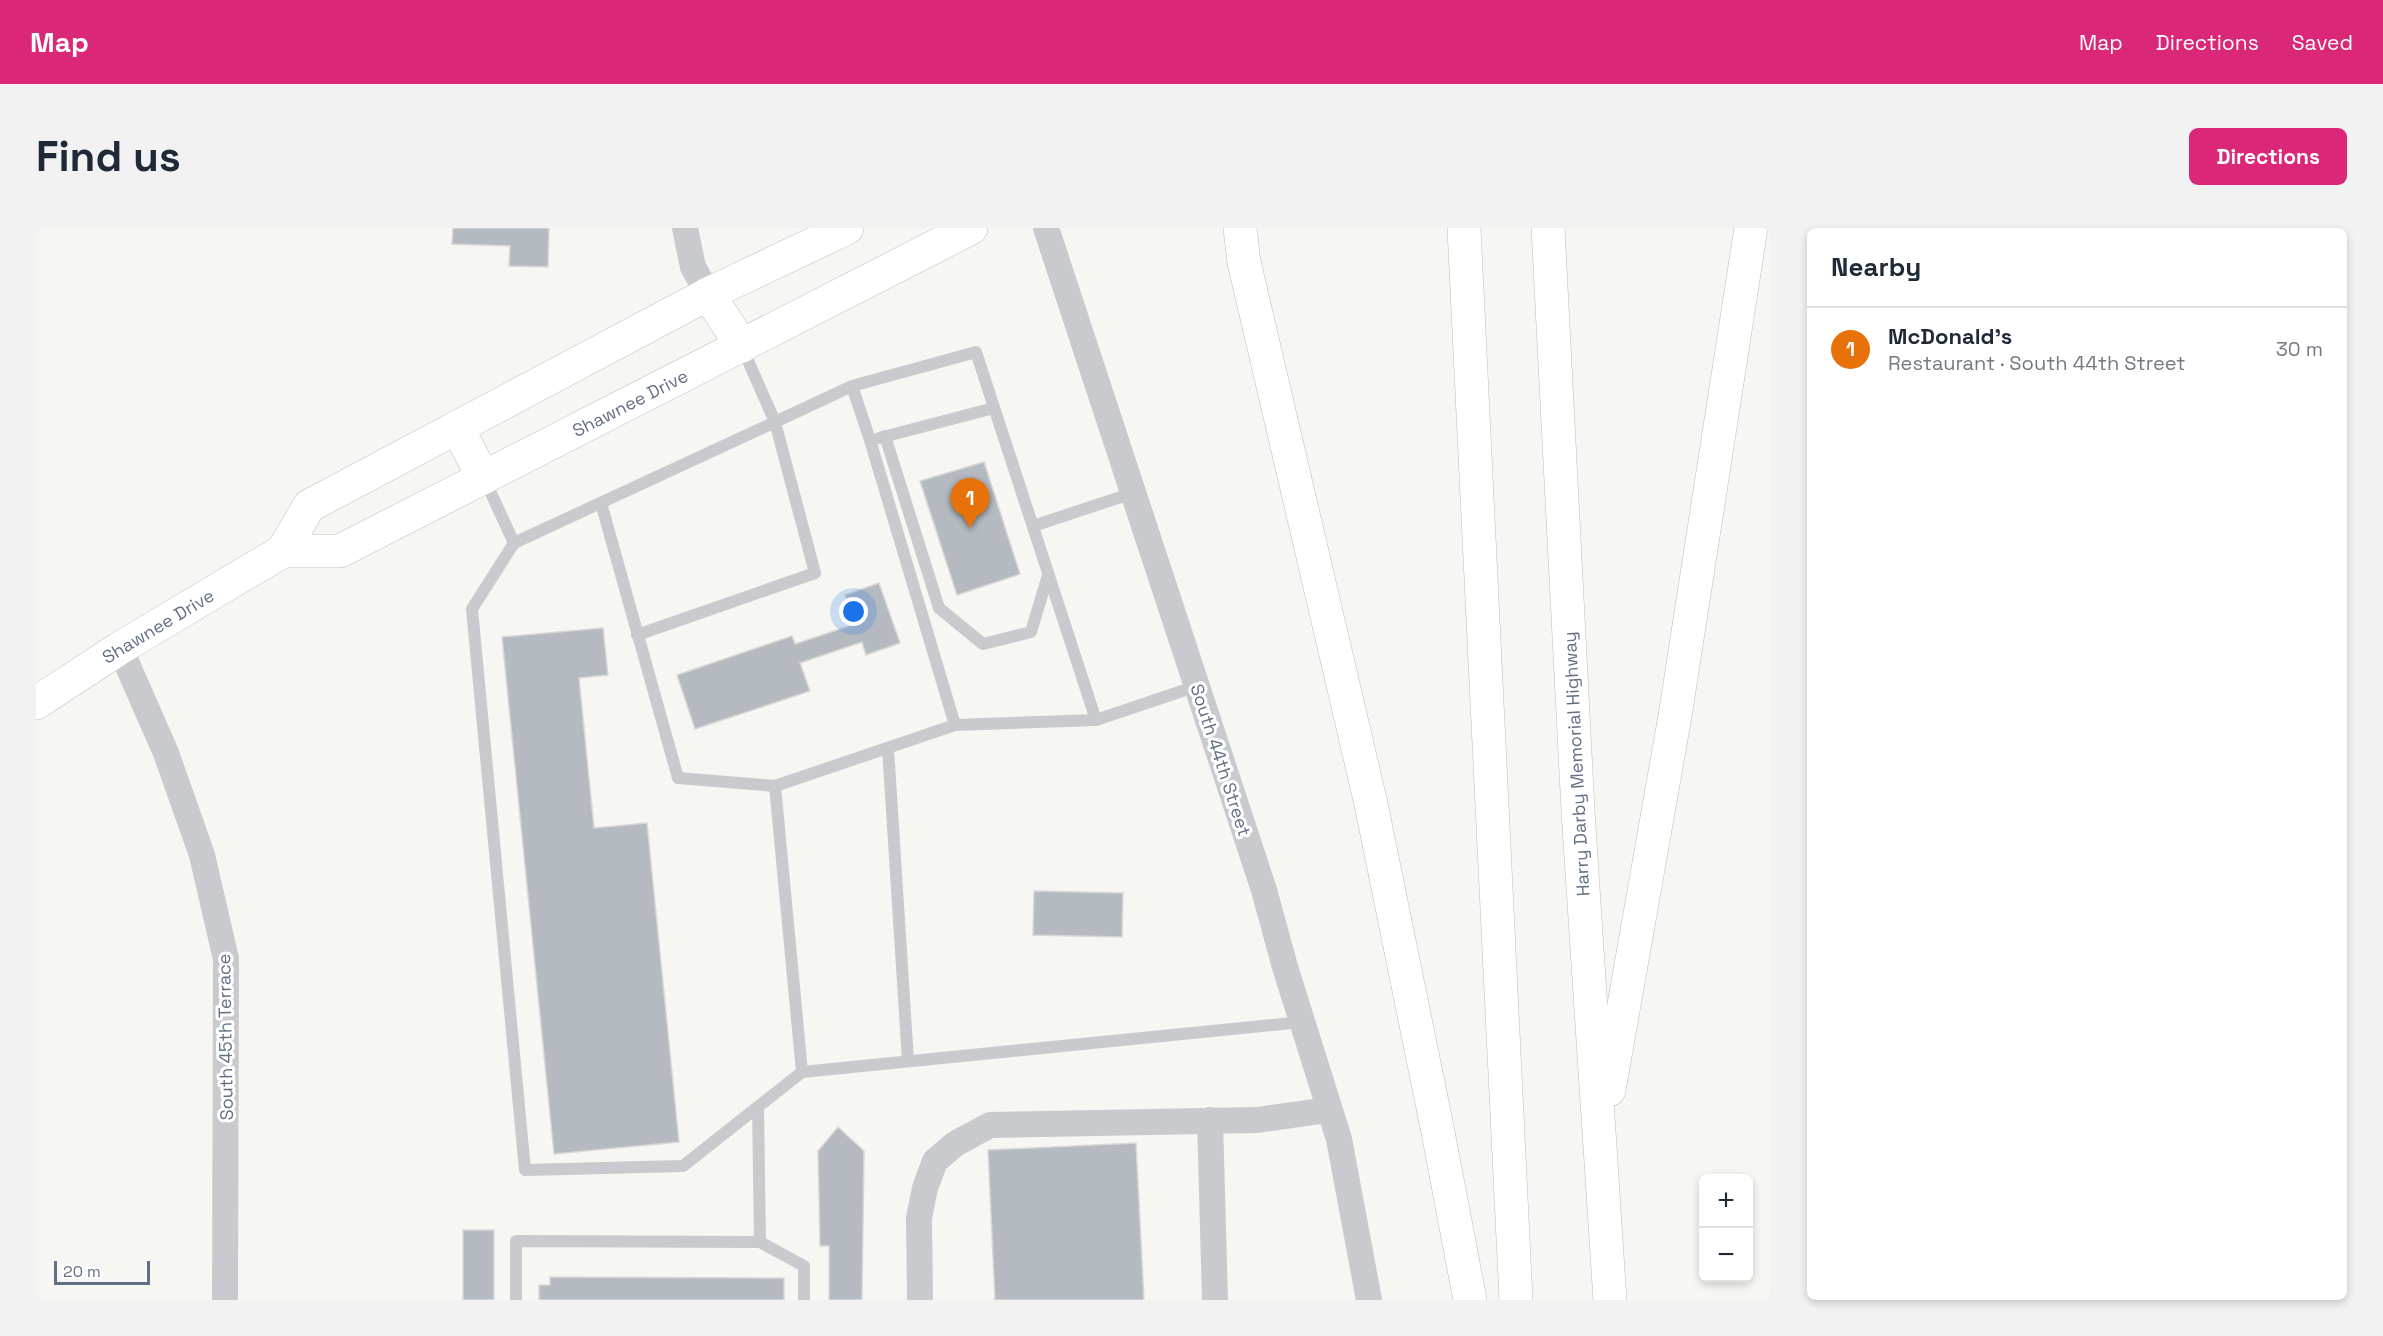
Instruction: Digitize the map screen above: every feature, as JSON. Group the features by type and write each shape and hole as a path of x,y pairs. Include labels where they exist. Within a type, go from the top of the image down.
{"main road":[{"name":"Shawnee Drive","path":"36,703 120,648 283,551 309,506 708,294 847,228"},
{"name":"Shawnee Drive","path":"283,551 340,551 971,228"},
{"path":"1226,228 1244,262"},
{"path":"1240,228 1244,262 1371,804 1470,1300"},
{"path":"1464,228 1516,1300"},
{"name":"Harry Darby Memorial Highway","path":"1548,228 1578,811 1610,1300"},
{"path":"1599,1145 1675,716 1751,228"},
{"path":"708,294 742,346"},
{"path":"457,427 483,477"}],"street":[{"path":"685,228 693,267 708,294"},
{"name":"South 44th Street","path":"1046,228 1264,890 1328,1110 1339,1140 1369,1300"},
{"name":"South 45th Terrace","path":"120,648 166,753 202,855 226,959 225,1300"},
{"path":"920,1300 919,1218 925,1188 935,1161 956,1144 990,1125 1257,1120 1328,1110"},
{"path":"1210,1120 1215,1300"}],"lane":[{"path":"637,635 815,573 775,422 742,346"},
{"path":"1095,720 976,352 852,386 514,543 472,609 525,1170 683,1166 802,1072 1302,1022"},
{"path":"852,386 956,725"},
{"path":"870,440 994,408"},
{"path":"885,436 939,608 983,644 1031,632 1048,575"},
{"path":"483,477 514,543"},
{"path":"1033,526 1133,493"},
{"path":"601,503 678,778 775,786 956,725 1095,720 1197,686"},
{"path":"888,748 908,1061"},
{"path":"775,786 802,1072"},
{"path":"758,1107 759,1242"},
{"path":"516,1300 516,1240 759,1242 804,1266 804,1300"}],"building":[{"path":"453,228 549,228 548,267 509,266 510,246 452,244"},
{"path":"984,462 1020,574 957,595 920,481"},
{"path":"879,583 900,643 866,655 862,642 800,663 810,691 695,729 677,675 792,636 795,644 855,624 845,595"},
{"path":"603,628 608,675 579,678 594,828 647,823 679,1142 554,1154 502,637"},
{"path":"1034,891 1123,893 1122,937 1033,935"},
{"path":"838,1127 864,1151 862,1300 829,1300 829,1246 820,1246 818,1151"},
{"path":"1136,1143 1144,1300 995,1300 988,1150"},
{"path":"463,1230 494,1230 494,1300 463,1300"},
{"path":"550,1277 784,1278 784,1300 539,1300 539,1285 550,1285"}],"place":[{"name":"McDonald's","path":"970,528"}]}
